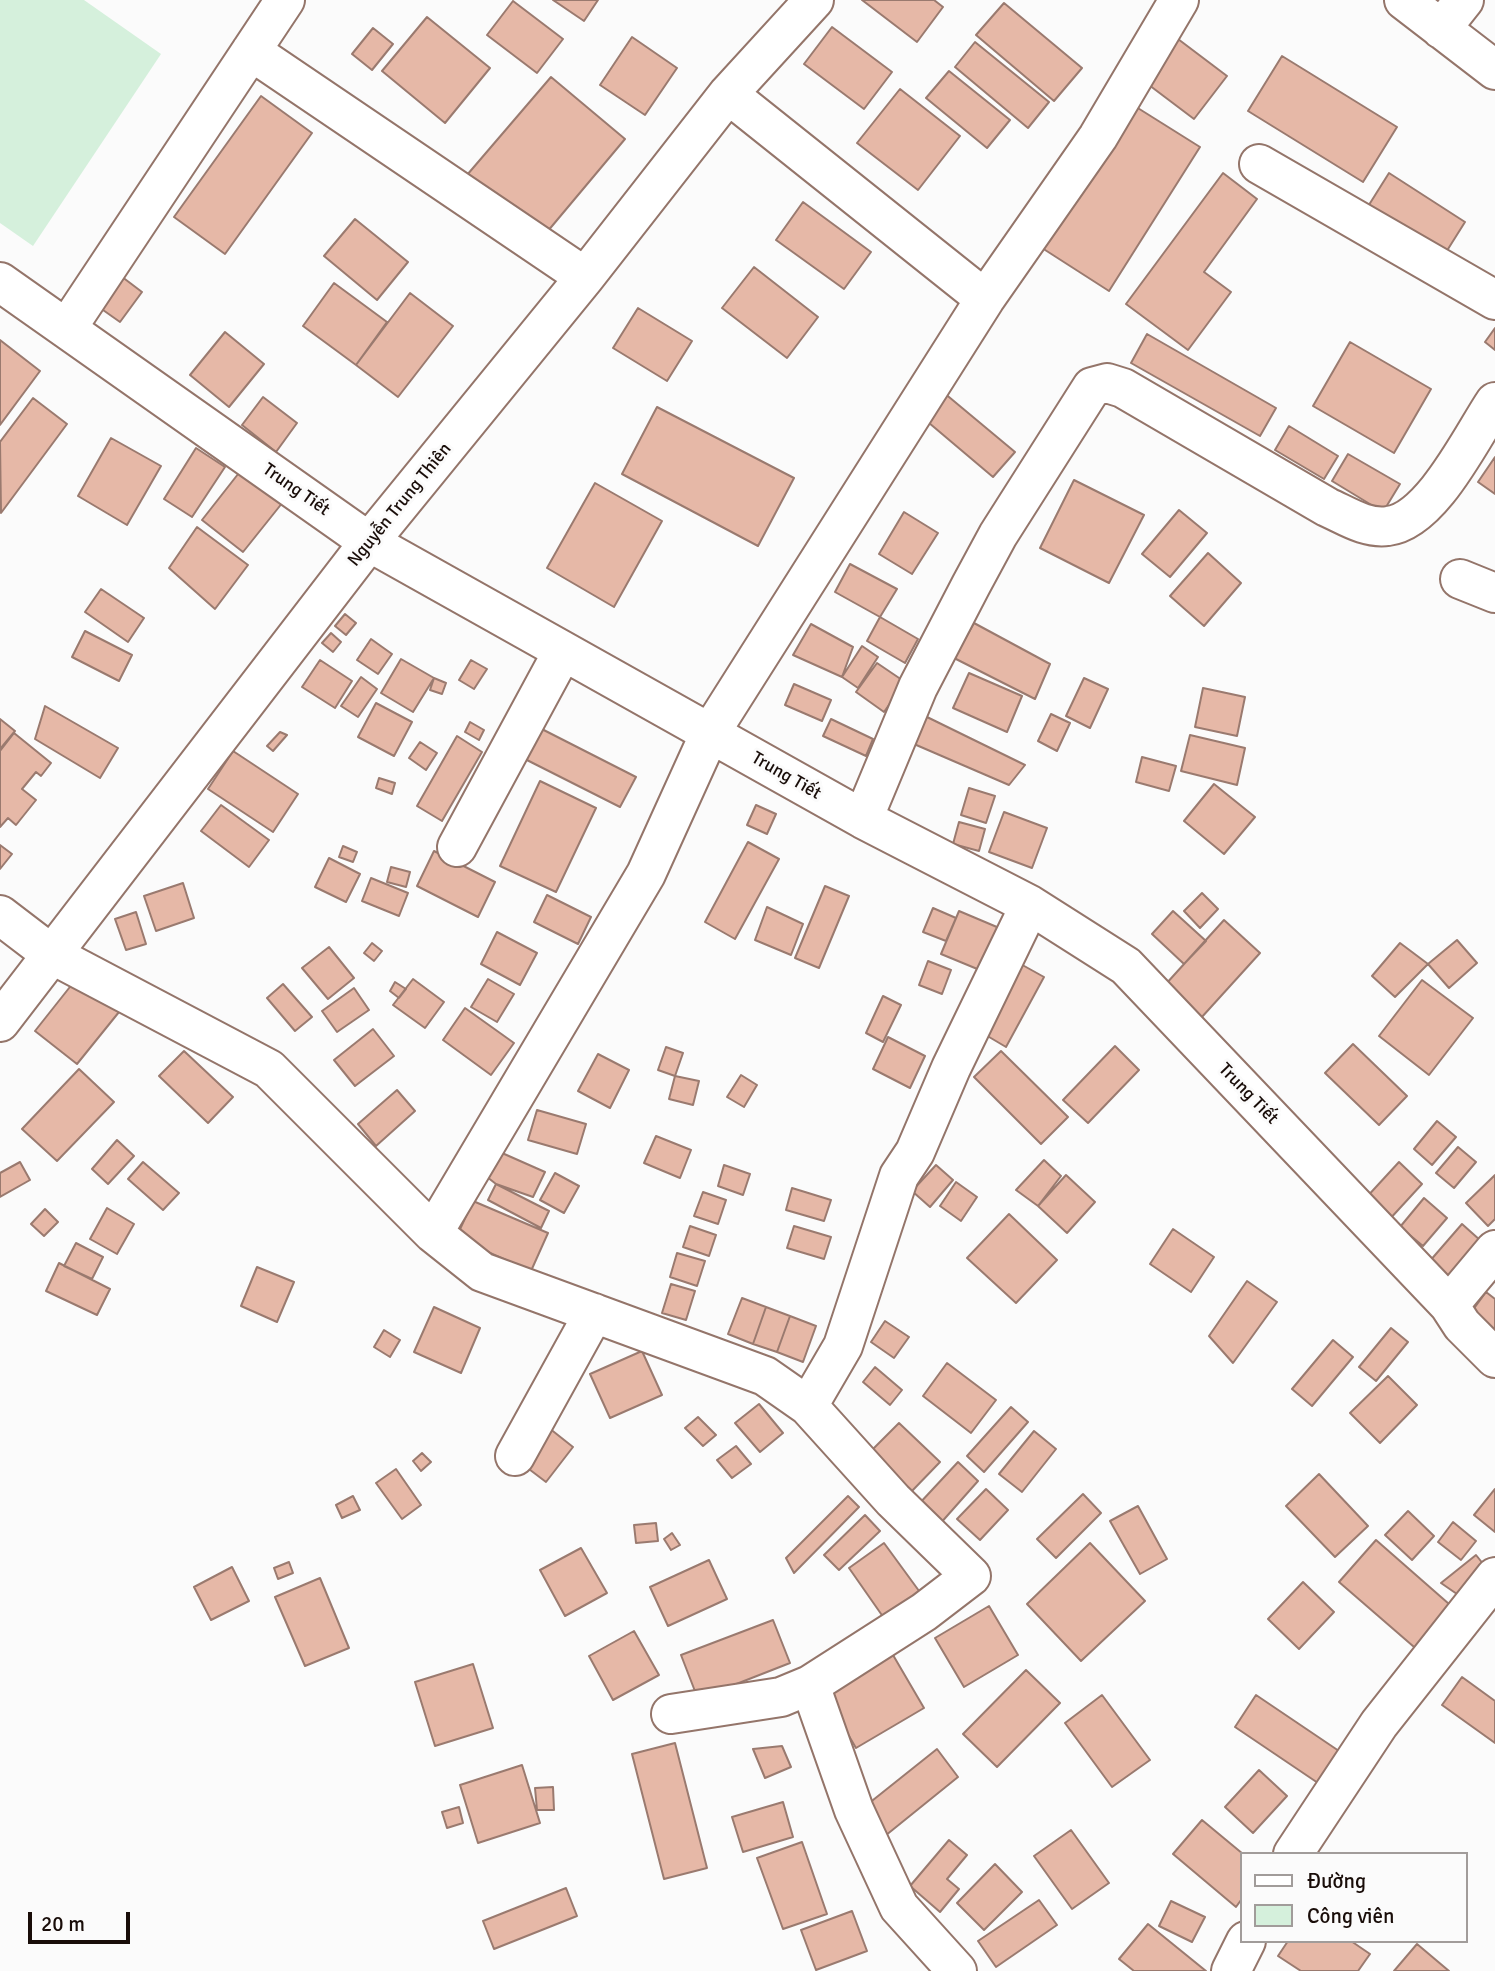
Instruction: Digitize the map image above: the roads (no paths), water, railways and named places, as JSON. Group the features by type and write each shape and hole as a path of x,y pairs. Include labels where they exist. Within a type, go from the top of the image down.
{"street":[{"path":"66,328 285,0"},
{"name":"Nguyễn Trung Thiên","path":"0,1022 369,542 585,277 728,94 814,0"},
{"path":"433,1233 646,874 710,733 985,299 1098,137 1179,0"},
{"path":"1404,0 1453,14 1495,70"},
{"path":"251,51 585,277"},
{"path":"728,94 985,299"},
{"path":"1259,164 1495,300"},
{"name":"Trung Tiết","path":"0,282 369,542 863,819 1030,905 1126,966 1449,1305 1462,1325 1495,1358"},
{"path":"863,819 918,687 971,585 998,535 1092,387 1107,383 1123,388 1328,507 1360,523 1378,526 1401,523 1417,513 1431,499 1495,402"},
{"path":"1460,579 1495,593"},
{"path":"457,846 563,651"},
{"path":"808,1406 843,1346 899,1176 915,1152 951,1068 1030,905"},
{"path":"0,915 51,954 269,1069 433,1233 482,1272 765,1376 808,1406 893,1500 971,1576 924,1612 810,1685 781,1697 671,1714"},
{"path":"1449,1305 1495,1250"},
{"path":"514,1456 594,1313"},
{"path":"1294,1852 1379,1724 1495,1577"},
{"path":"810,1685 854,1810 899,1907 957,1971"}]}
